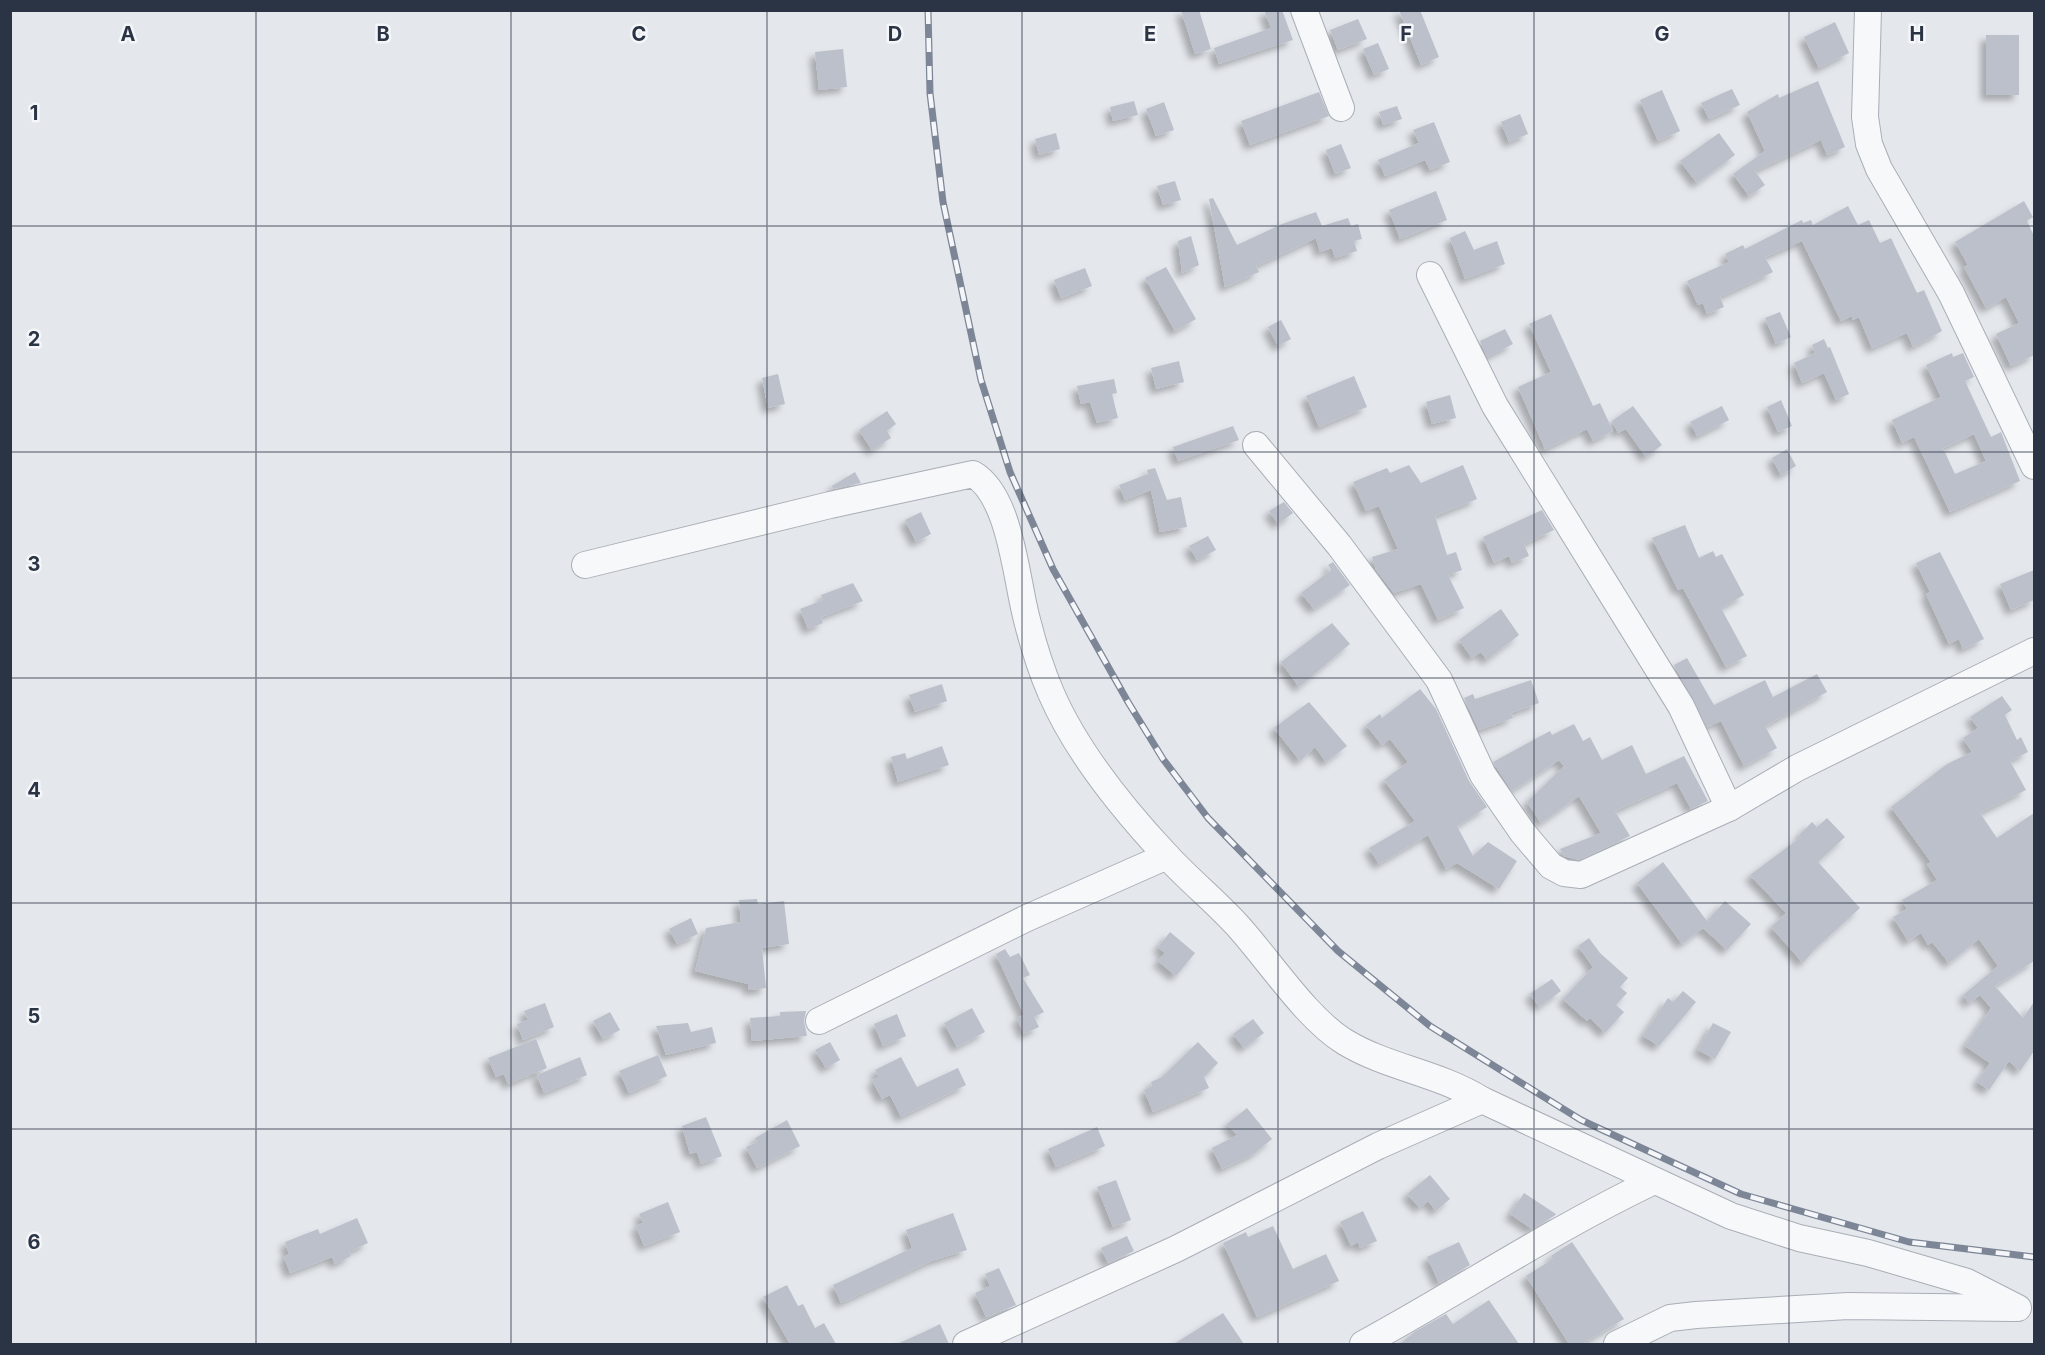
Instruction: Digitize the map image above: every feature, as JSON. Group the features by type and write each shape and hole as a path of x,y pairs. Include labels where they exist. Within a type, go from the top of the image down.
{"street":[{"path":"1304,10 1341,108"},
{"path":"1868,10 1865,117 1869,144 1879,169 1951,293 2034,466"},
{"path":"1430,275 1495,406 1681,706 1729,808"},
{"path":"1256,445 1339,545 1439,680 1483,775 1523,833 1551,866 1564,873 1581,875 1729,808 1797,768 2034,651"},
{"path":"585,565 842,502 973,474 989,487 998,505 1009,536 1027,621 1052,693 1108,787 1167,856 1236,924 1326,1028 1346,1042 1386,1062 1460,1086 1482,1100 1652,1182 1731,1216 1799,1238 1868,1253 1967,1282 2026,1309"},
{"path":"819,1021 1027,918 1167,856"},
{"path":"966,1344 1176,1249 1378,1146 1482,1100"},
{"path":"1363,1344 1474,1278 1611,1202 1652,1182"},
{"path":"1617,1344 1670,1318 1696,1315 1848,1306 2026,1309"}],"building":[{"path":"1181,10 1199,10 1211,49 1195,54"},
{"path":"1264,10 1282,10 1293,40 1219,64 1214,48 1271,28"},
{"path":"1399,10 1420,10 1439,57 1421,65"},
{"path":"1358,19 1367,39 1338,50 1330,30"},
{"path":"1835,22 1849,53 1819,68 1804,37"},
{"path":"1986,35 2019,35 2019,95 1986,95"},
{"path":"1378,43 1389,69 1374,75 1363,49"},
{"path":"843,49 847,87 819,90 815,52"},
{"path":"1818,81 1845,147 1827,155 1821,140 1755,171 1765,185 1749,196 1733,174 1765,151 1747,112 1778,94 1779,98"},
{"path":"1732,89 1740,105 1709,119 1701,103"},
{"path":"1662,90 1680,131 1658,141 1640,100"},
{"path":"1319,92 1329,116 1250,145 1241,121"},
{"path":"1134,101 1138,115 1113,121 1110,107"},
{"path":"1164,102 1174,130 1156,136 1146,109"},
{"path":"1397,106 1402,119 1383,125 1379,112"},
{"path":"1520,114 1528,134 1509,142 1501,122"},
{"path":"1434,122 1450,162 1430,170 1425,160 1385,176 1378,160 1419,143 1413,130"},
{"path":"1056,133 1060,149 1039,155 1035,139"},
{"path":"1719,133 1735,155 1697,183 1680,161"},
{"path":"1341,144 1351,168 1335,174 1326,150"},
{"path":"1175,181 1181,200 1163,205 1157,186"},
{"path":"1436,191 1447,220 1400,239 1389,210"},
{"path":"1213,198 1237,245 1282,224 1316,212 1322,226 1348,218 1351,226 1358,224 1362,239 1354,241 1357,251 1335,258 1332,248 1320,252 1316,238 1256,266 1259,272 1225,287 1209,199"},
{"path":"2024,201 2033,217 2027,221 2034,236 2034,355 2011,366 1996,334 2019,323 2006,297 1986,308 1964,267 1968,265 1955,242"},
{"path":"1848,206 1858,225 1869,220 1880,243 1891,238 1917,293 1924,290 1942,331 1913,347 1907,333 1872,348 1859,317 1853,320 1852,316 1841,321 1802,241 1765,257 1773,272 1720,297 1724,307 1707,314 1703,303 1698,305 1687,281 1729,262 1725,254 1743,245 1745,249 1802,220 1803,223 1811,220 1813,225"},
{"path":"1465,231 1474,250 1497,241 1505,264 1465,279 1450,238"},
{"path":"1191,236 1199,265 1182,273 1178,241"},
{"path":"1166,267 1196,319 1175,331 1145,278"},
{"path":"1085,268 1092,286 1061,298 1054,280"},
{"path":"1780,312 1791,337 1776,344 1765,318"},
{"path":"1551,314 1593,406 1600,403 1613,431 1593,441 1587,429 1545,449 1518,387 1551,372 1529,324"},
{"path":"1281,320 1291,339 1278,346 1268,327"},
{"path":"1505,329 1513,344 1487,357 1480,341"},
{"path":"1824,339 1828,348 1830,347 1849,394 1836,400 1824,373 1802,383 1794,363 1815,353 1812,345"},
{"path":"1952,353 1953,357 1963,353 1974,377 1965,381 1991,437 2001,432 2020,481 1950,512 1914,437 1902,443 1892,420 1941,397 1926,365","holes":["1974,434 1986,461 1955,474 1943,448"]},
{"path":"1179,361 1184,382 1156,389 1151,368"},
{"path":"778,374 785,404 768,408 762,378"},
{"path":"1354,376 1367,407 1319,427 1306,396"},
{"path":"1114,379 1117,393 1112,394 1118,418 1097,423 1090,402 1081,404 1077,386"},
{"path":"1450,395 1456,418 1432,424 1426,402"},
{"path":"1781,400 1792,426 1778,432 1767,407"},
{"path":"1633,406 1662,445 1646,457 1626,429 1618,433 1612,421"},
{"path":"1722,406 1729,420 1697,436 1690,422"},
{"path":"887,411 896,424 887,431 891,438 872,450 859,430"},
{"path":"1233,426 1239,440 1178,461 1173,447"},
{"path":"1787,449 1796,466 1781,475 1772,458"},
{"path":"1409,465 1421,483 1463,465 1477,499 1435,516 1447,555 1456,552 1462,570 1448,575 1464,608 1438,620 1421,584 1394,593 1376,570 1372,557 1398,549 1379,506 1366,511 1353,482 1387,468 1390,473"},
{"path":"1155,468 1167,500 1181,497 1187,527 1160,532 1151,490 1125,500 1119,485 1148,474 1147,470"},
{"path":"855,472 861,483 833,489 832,486"},
{"path":"1284,502 1293,513 1278,524 1269,511"},
{"path":"1542,510 1554,530 1524,544 1529,556 1512,563 1509,556 1494,563 1483,537"},
{"path":"921,512 931,534 916,542 905,520"},
{"path":"1685,525 1699,558 1713,551 1716,557 1722,554 1744,595 1721,608 1747,656 1726,667 1683,588 1678,590 1652,538"},
{"path":"1208,536 1216,550 1197,560 1189,546"},
{"path":"1940,552 1984,639 1963,649 1959,639 1949,644 1926,594 1930,592 1916,563"},
{"path":"1333,562 1350,585 1314,609 1301,593 1331,570 1328,565"},
{"path":"2034,570 2034,600 2011,610 2000,584"},
{"path":"853,583 863,601 821,617 823,623 808,629 800,609 823,600 821,595"},
{"path":"1501,609 1519,635 1487,660 1481,652 1472,658 1459,640"},
{"path":"1332,623 1350,644 1299,687 1281,662"},
{"path":"1687,658 1714,705 1765,680 1773,697 1817,674 1827,692 1765,726 1777,748 1744,766 1721,721 1707,727 1674,665"},
{"path":"1531,680 1539,703 1511,713 1513,718 1479,730 1464,698 1473,694 1475,699"},
{"path":"942,684 947,701 915,712 909,695"},
{"path":"1420,689 1436,709 1469,781 1487,807 1457,826 1473,856 1488,842 1517,861 1499,889 1457,863 1446,869 1428,835 1379,864 1369,848 1415,821 1384,780 1408,762 1390,739 1382,745 1366,725 1380,714 1382,718"},
{"path":"2002,696 2012,710 2005,715 2017,740 2021,737 2028,752 2010,761 2026,790 1980,813 1997,838 2034,813 2034,961 1995,986 2023,1018 2034,1002 2034,1051 2020,1071 2009,1061 1989,1090 1977,1082 1990,1063 1965,1046 1991,1008 1980,995 1969,1003 1963,995 1998,966 1979,939 1949,963 1932,942 1928,945 1921,933 1908,941 1893,917 1907,909 1902,900 1937,880 1927,864 1931,862 1891,807 1947,764 1972,752 1963,738 1978,728 1970,717"},
{"path":"1309,702 1347,746 1326,762 1315,747 1300,761 1274,728"},
{"path":"1574,724 1583,741 1590,737 1602,760 1632,745 1646,774 1684,756 1708,801 1691,809 1677,783 1615,811 1630,836 1579,860 1564,856 1560,849 1601,833 1579,796 1541,823 1527,802 1564,766 1559,760 1512,791 1493,762 1550,731 1552,735"},
{"path":"942,746 949,765 898,782 891,757 905,753 907,759"},
{"path":"1827,818 1845,837 1818,862 1860,908 1803,963 1771,927 1786,913 1750,875 1801,837 1799,835 1812,822 1817,827"},
{"path":"1663,862 1707,921 1725,901 1751,924 1727,950 1703,928 1682,944 1637,883"},
{"path":"757,899 758,904 784,901 789,944 762,948 766,988 749,990 748,984 695,971 706,928 741,922 739,900"},
{"path":"691,918 698,934 677,944 669,929"},
{"path":"1170,932 1195,953 1176,976 1158,961 1165,953 1158,947"},
{"path":"1589,938 1600,953 1628,978 1620,987 1627,993 1616,1005 1624,1012 1605,1033 1590,1018 1587,1021 1563,999 1593,967 1578,946"},
{"path":"1005,949 1010,957 1019,953 1030,975 1023,978 1044,1012 1034,1017 1039,1027 1024,1034 1017,1018 1024,1015 996,954"},
{"path":"1552,979 1561,991 1539,1007 1530,994"},
{"path":"1683,991 1696,1002 1659,1046 1643,1036 1668,998 1673,1002"},
{"path":"545,1003 554,1027 523,1040 517,1024 528,1020 524,1011"},
{"path":"972,1008 985,1032 957,1047 944,1023"},
{"path":"806,1011 804,1021 807,1036 752,1041 750,1018 780,1016 780,1012"},
{"path":"610,1012 620,1030 603,1039 593,1021"},
{"path":"897,1014 906,1036 883,1046 874,1024"},
{"path":"1253,1019 1264,1033 1244,1048 1233,1034"},
{"path":"688,1023 691,1032 712,1027 716,1043 666,1055 656,1026"},
{"path":"1713,1023 1731,1032 1715,1059 1698,1050"},
{"path":"536,1039 547,1068 508,1084 504,1074 496,1077 488,1058"},
{"path":"830,1042 840,1060 826,1068 815,1050"},
{"path":"1198,1042 1218,1063 1204,1077 1209,1088 1153,1112 1144,1090 1152,1086 1151,1082 1162,1077"},
{"path":"658,1055 667,1076 629,1093 619,1071"},
{"path":"580,1057 587,1075 544,1093 537,1075"},
{"path":"901,1057 917,1087 958,1068 966,1085 901,1117 890,1095 882,1099 872,1080 879,1077 875,1070"},
{"path":"1247,1108 1272,1139 1255,1153 1222,1169 1212,1148 1237,1135 1227,1124"},
{"path":"706,1117 722,1156 701,1164 697,1152 690,1154 682,1126"},
{"path":"787,1120 800,1146 757,1168 746,1147 757,1142 755,1138"},
{"path":"1097,1127 1105,1146 1056,1167 1048,1149"},
{"path":"1430,1175 1450,1199 1436,1211 1428,1201 1420,1208 1407,1194"},
{"path":"1116,1180 1131,1220 1113,1227 1097,1187"},
{"path":"1524,1193 1556,1214 1532,1229 1510,1214"},
{"path":"668,1202 680,1232 644,1246 636,1226 643,1223 639,1214"},
{"path":"1363,1211 1377,1241 1360,1248 1358,1242 1351,1246 1340,1222"},
{"path":"953,1213 967,1250 931,1261 841,1303 833,1285 912,1248 906,1230"},
{"path":"357,1218 368,1243 349,1252 351,1256 335,1264 332,1257 290,1273 284,1257 289,1254 285,1242 318,1229 320,1234"},
{"path":"1273,1226 1293,1269 1326,1254 1339,1281 1257,1317 1223,1243 1246,1232 1248,1237"},
{"path":"1127,1236 1134,1251 1108,1263 1101,1248"},
{"path":"1459,1242 1470,1265 1439,1283 1427,1257"},
{"path":"1572,1242 1624,1319 1582,1344 1569,1344 1526,1276 1553,1259 1551,1256"},
{"path":"999,1268 1016,1305 986,1317 975,1293 990,1286 985,1274"},
{"path":"787,1285 798,1306 803,1304 815,1328 824,1323 836,1344 790,1344 763,1297"},
{"path":"1489,1300 1519,1344 1400,1344 1414,1332 1446,1314 1453,1324"},
{"path":"1223,1313 1244,1344 1174,1344"},
{"path":"940,1324 949,1344 897,1344 926,1331"}],"railway":[{"path":"928,10 930,93 943,202 981,380 1010,472 1053,569 1128,702 1163,759 1208,818 1338,951 1430,1026 1581,1120 1741,1194 1909,1242 2034,1257"}]}
